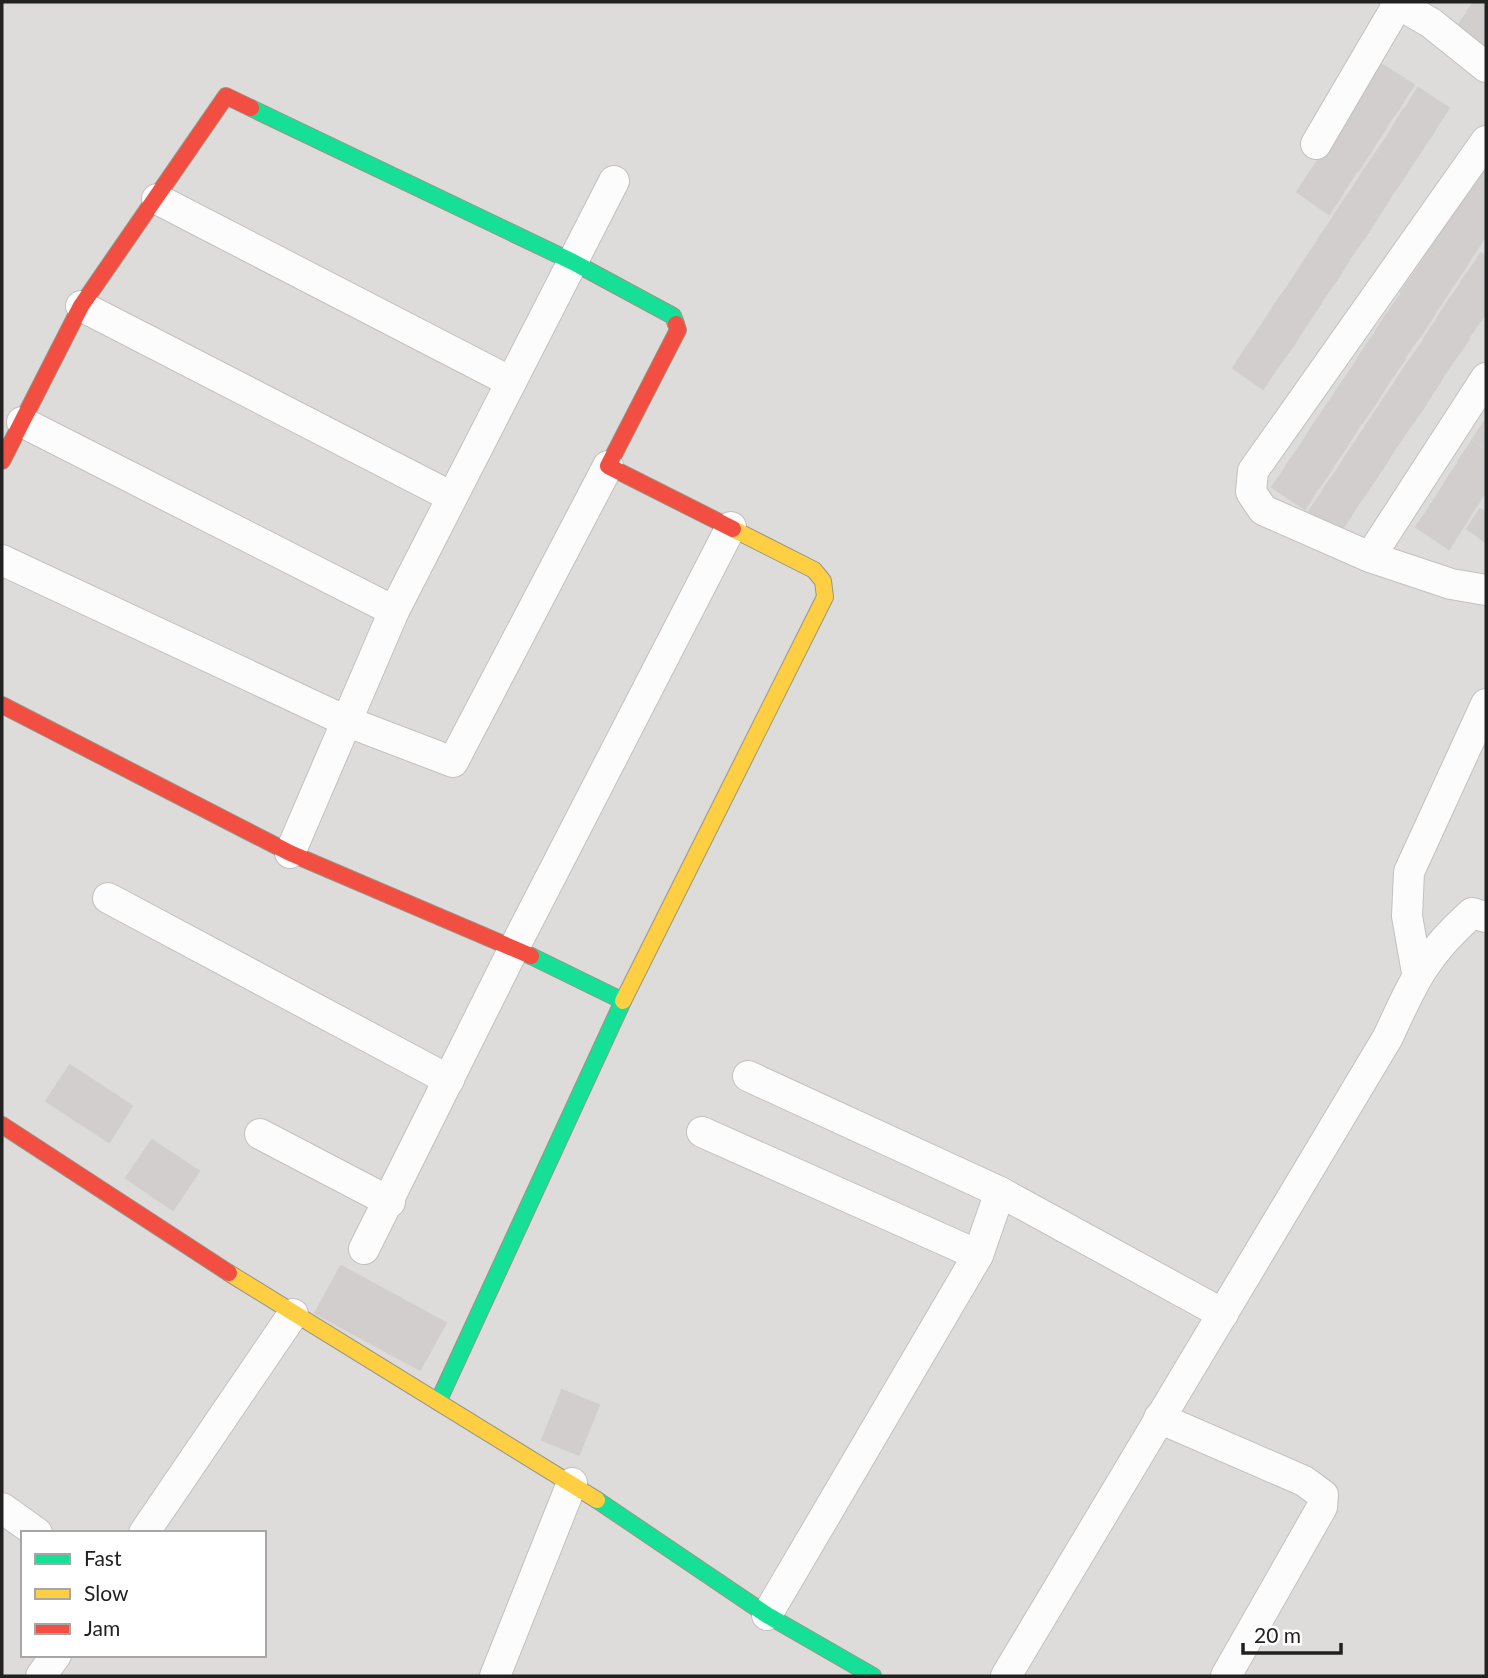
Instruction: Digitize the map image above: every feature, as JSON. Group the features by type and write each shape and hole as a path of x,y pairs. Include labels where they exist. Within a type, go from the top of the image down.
{"street":[{"path":"1316,144 1397,3 1437,13 1486,67"},
{"path":"2,461 81,306 226,96 573,262 673,316 677,330 459,757 453,762 348,723 2,560"},
{"path":"1486,141 1253,471 1251,492 1263,510 1370,557 1451,584 1486,590"},
{"path":"290,853 394,611 614,181"},
{"path":"157,199 511,382"},
{"path":"81,306 452,497"},
{"path":"1370,557 1486,378"},
{"path":"22,422 394,611"},
{"path":"438,1402 623,1001 825,597 823,581 814,570 608,466"},
{"path":"364,1249 390,1202 514,948 731,527"},
{"path":"1417,972 1407,916 1409,872 1486,704"},
{"path":"2,705 290,853 514,948 623,1001"},
{"path":"108,898 449,1080"},
{"path":"1006,1676 1388,1037 1417,972 1443,939 1472,913 1486,916"},
{"path":"748,1076 1000,1192 1223,1314"},
{"path":"2,1125 293,1314 572,1483 767,1615 873,1676"},
{"path":"702,1132 978,1255"},
{"path":"260,1134 390,1202"},
{"path":"767,1615 978,1255 1000,1192"},
{"path":"145,1531 293,1314"},
{"path":"1159,1418 1304,1481 1323,1496 1322,1507 1226,1676"},
{"path":"495,1676 572,1483"},
{"path":"2,1508 34,1531"},
{"path":"41,1676 55,1657"}],"shaded area":[{"path":"2,2 1486,2 1486,1676 2,1676"},
{"path":"1034,1505 1056,1581 972,1606 950,1530"},
{"path":"11,1550 21,1558 21,1619 14,1629 2,1620 2,1564"}],"building":[{"path":"1474,2 1486,2 1486,24 1467,12"},
{"path":"1467,13 1486,26 1484,51 1454,31"},
{"path":"1381,64 1414,85 1400,106 1368,84"},
{"path":"1367,85 1400,107 1386,127 1354,106"},
{"path":"1418,88 1449,108 1435,129 1405,109"},
{"path":"1353,107 1386,128 1372,149 1339,127"},
{"path":"1404,109 1435,130 1421,151 1391,130"},
{"path":"1339,128 1372,150 1358,171 1325,149"},
{"path":"1391,131 1421,151 1407,172 1377,151"},
{"path":"1325,150 1357,171 1343,192 1311,171"},
{"path":"1376,153 1407,173 1393,193 1362,173"},
{"path":"1486,165 1486,194 1473,185"},
{"path":"1310,172 1343,193 1329,214 1297,192"},
{"path":"1362,174 1392,195 1379,215 1348,195"},
{"path":"1472,185 1486,194 1486,224 1459,206"},
{"path":"1347,196 1378,217 1365,237 1333,217"},
{"path":"1458,207 1486,226 1486,235 1477,249 1445,228"},
{"path":"1333,218 1364,238 1350,258 1319,238"},
{"path":"1444,229 1476,250 1463,271 1430,249"},
{"path":"1319,239 1349,260 1336,281 1305,260"},
{"path":"1429,251 1462,272 1448,293 1416,271"},
{"path":"1481,253 1486,257 1486,286 1467,274"},
{"path":"1304,261 1335,282 1321,302 1291,282"},
{"path":"1415,272 1448,293 1434,314 1401,292"},
{"path":"1466,275 1486,288 1484,315 1453,295"},
{"path":"1290,283 1321,303 1307,324 1276,303"},
{"path":"1401,294 1434,315 1420,336 1387,314"},
{"path":"1452,296 1483,317 1469,337 1438,317"},
{"path":"1275,304 1306,325 1293,346 1262,325"},
{"path":"1386,315 1419,337 1405,357 1373,336"},
{"path":"1438,318 1469,339 1455,359 1424,339"},
{"path":"1261,326 1292,347 1278,367 1247,347"},
{"path":"1372,337 1405,359 1391,379 1358,358"},
{"path":"1424,340 1454,360 1440,381 1410,360"},
{"path":"1246,348 1277,368 1263,389 1233,368"},
{"path":"1358,359 1390,380 1377,401 1344,380"},
{"path":"1409,361 1440,382 1426,403 1395,382"},
{"path":"1343,381 1376,402 1362,423 1330,401"},
{"path":"1395,383 1426,404 1412,424 1381,403"},
{"path":"1329,402 1361,423 1348,444 1315,423"},
{"path":"1380,405 1411,425 1397,446 1366,426"},
{"path":"1486,419 1486,448 1473,439"},
{"path":"1314,424 1347,446 1333,466 1301,445"},
{"path":"1366,426 1396,447 1383,468 1352,447"},
{"path":"1472,441 1486,451 1486,480 1458,462"},
{"path":"1300,446 1333,467 1319,488 1286,466"},
{"path":"1351,448 1382,469 1369,489 1338,469"},
{"path":"1458,463 1486,481 1486,491 1477,505 1444,484"},
{"path":"1286,467 1318,488 1305,509 1272,487"},
{"path":"1337,470 1368,490 1354,510 1323,490"},
{"path":"1444,485 1476,506 1463,527 1430,506"},
{"path":"1323,491 1354,511 1340,532 1309,511"},
{"path":"1430,507 1462,528 1449,549 1416,527"},
{"path":"1480,509 1486,512 1486,542 1467,529"},
{"path":"70,1065 132,1106 109,1142 46,1101"},
{"path":"152,1140 199,1171 173,1210 126,1178"},
{"path":"341,1266 446,1323 420,1370 315,1313"},
{"path":"562,1390 599,1405 579,1455 542,1440"}],"traffic: fast":[{"path":"251,108 573,262 673,316 676,324"},
{"path":"438,1402 623,1001 531,956"},
{"path":"597,1500 767,1615 873,1676"}],"traffic: slow":[{"path":"623,1001 825,597 823,581 814,570 733,529"},
{"path":"229,1273 597,1500"}],"traffic: jam":[{"path":"2,461 81,306 226,96 251,108"},
{"path":"676,324 678,330 608,466 733,529"},
{"path":"2,705 290,853 531,956"},
{"path":"2,1125 229,1273"}]}
